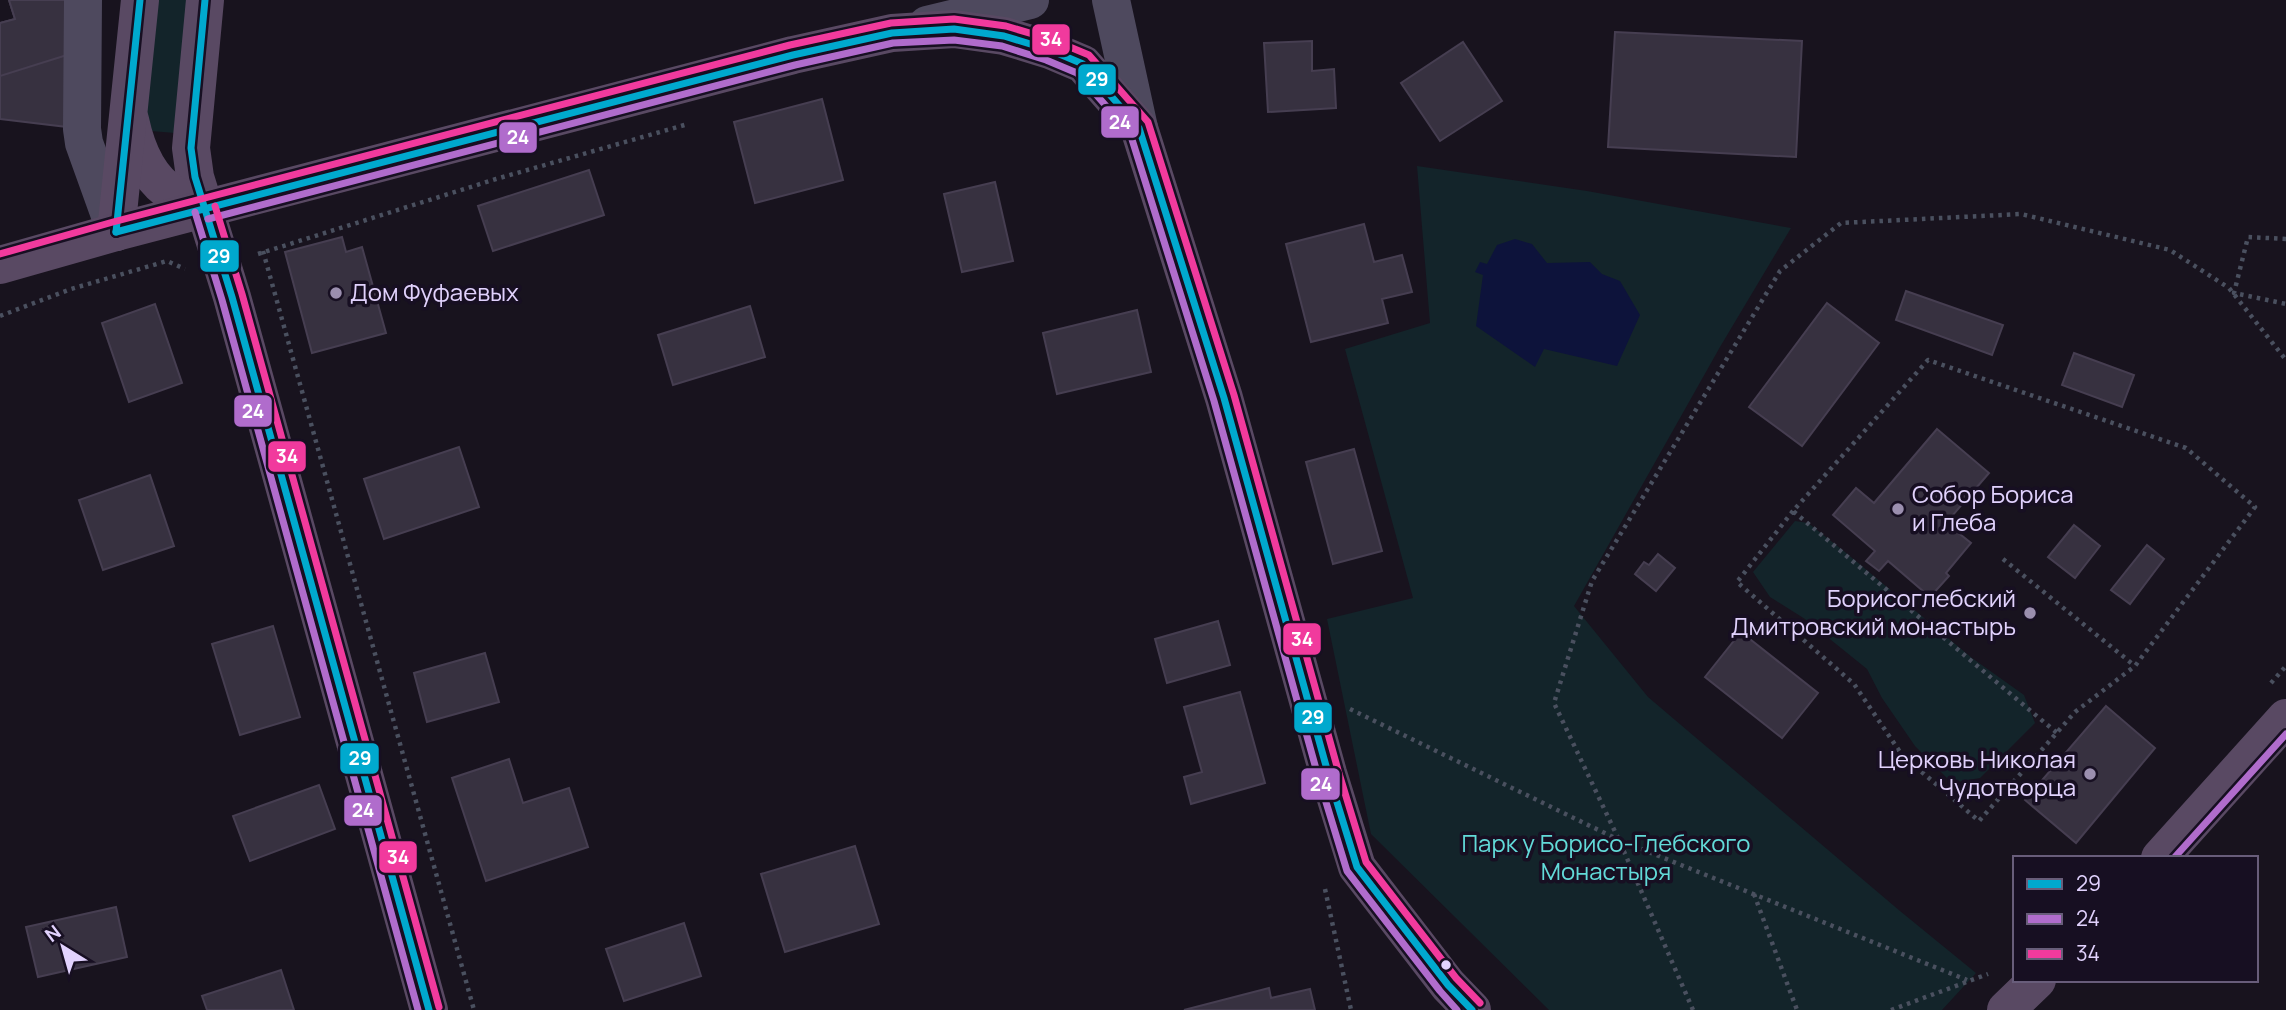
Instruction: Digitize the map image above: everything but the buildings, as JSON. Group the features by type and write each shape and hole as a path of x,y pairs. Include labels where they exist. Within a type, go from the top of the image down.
{"main road":[{"path":"116,232 139,0"},
{"path":"205,0 191,148 195,177 236,311 429,1010"},
{"path":"0,265 116,232 793,55 892,33 954,29 1004,36 1050,50 1083,64 1139,128 1224,398 1328,774 1357,867 1448,985 1472,1010"},
{"path":"128,114 141,157 155,177 172,194 205,209"},
{"path":"2162,856 2286,718"},
{"path":"2006,1010 2035,982"}],"street":[{"path":"83,0 83,136 116,232"},
{"path":"892,33 1030,0"},
{"path":"1111,0 1139,128"}],"path":[{"path":"254,257 263,251 496,179 696,121"},
{"path":"1693,1010 1619,841 1554,703 1592,581 1780,271 1841,223 2021,214 2170,250 2230,288 2286,360"},
{"path":"2234,293 2248,237 2286,239"},
{"path":"263,251 474,1010"},
{"path":"0,316 71,289 167,261 187,270"},
{"path":"2234,293 2286,304"},
{"path":"1928,360 2186,448 2255,507 2135,666 2075,712 1979,821 1902,755 1854,684 1737,582 1793,511 1928,360"},
{"path":"1793,511 2057,733"},
{"path":"2003,559 2135,666"},
{"path":"1342,705 1619,841 1967,980"},
{"path":"1323,882 1351,1010"},
{"path":"1754,894 1797,1010"},
{"path":"1891,1010 1991,973"}],"green space":[{"path":"152,0 188,0 175,133 139,130"},
{"name":"Парк у Борисо-Глебского Монастыря","path":"1417,166 1587,191 1791,228 1720,347 1574,606 1648,697 1976,973 1942,1010 1549,1010 1371,834 1327,619 1413,598 1345,349 1430,323"},
{"path":"1795,521 1808,523 1972,658 2024,695 2035,723 1980,778 1952,783 1915,746 1882,698 1867,669 1805,619 1770,597 1753,572"}],"shaded area":[{"path":"1515,239 1532,244 1547,263 1590,262 1602,274 1620,281 1640,315 1617,366 1544,349 1535,367 1476,326 1483,275 1475,272 1480,262 1487,264 1497,245"}],"transit line":[{"name":"29","path":"116,232 140,0"},
{"name":"29","path":"205,0 191,148 195,177 232,297 429,1010"},
{"name":"34","path":"0,254 790,45 891,23 954,19 1006,26 1053,40 1089,55 1148,122 1234,395 1366,862 1456,978 1480,1003"},
{"name":"29","path":"116,232 793,55 892,33 954,29 1004,36 1050,50 1083,64 1139,128 1224,398 1328,773 1357,867 1448,985 1472,1010"},
{"name":"24","path":"208,219 795,65 893,43 954,40 1002,46 1077,73 1130,133 1214,401 1347,871 1457,1010"},
{"name":"34","path":"215,206 242,294 439,1007"},
{"name":"24","path":"195,212 222,300 418,1010"},
{"name":"24","path":"2176,856 2286,734"}],"place":[{"name":"Дом Фуфаевых","path":"336,293"},
{"name":"Собор Бориса и Глеба","path":"1898,509"},
{"name":"Борисоглебский Дмитровский монастырь","path":"2030,613"},
{"name":"Церковь Николая Чудотворца","path":"2090,774"}]}
